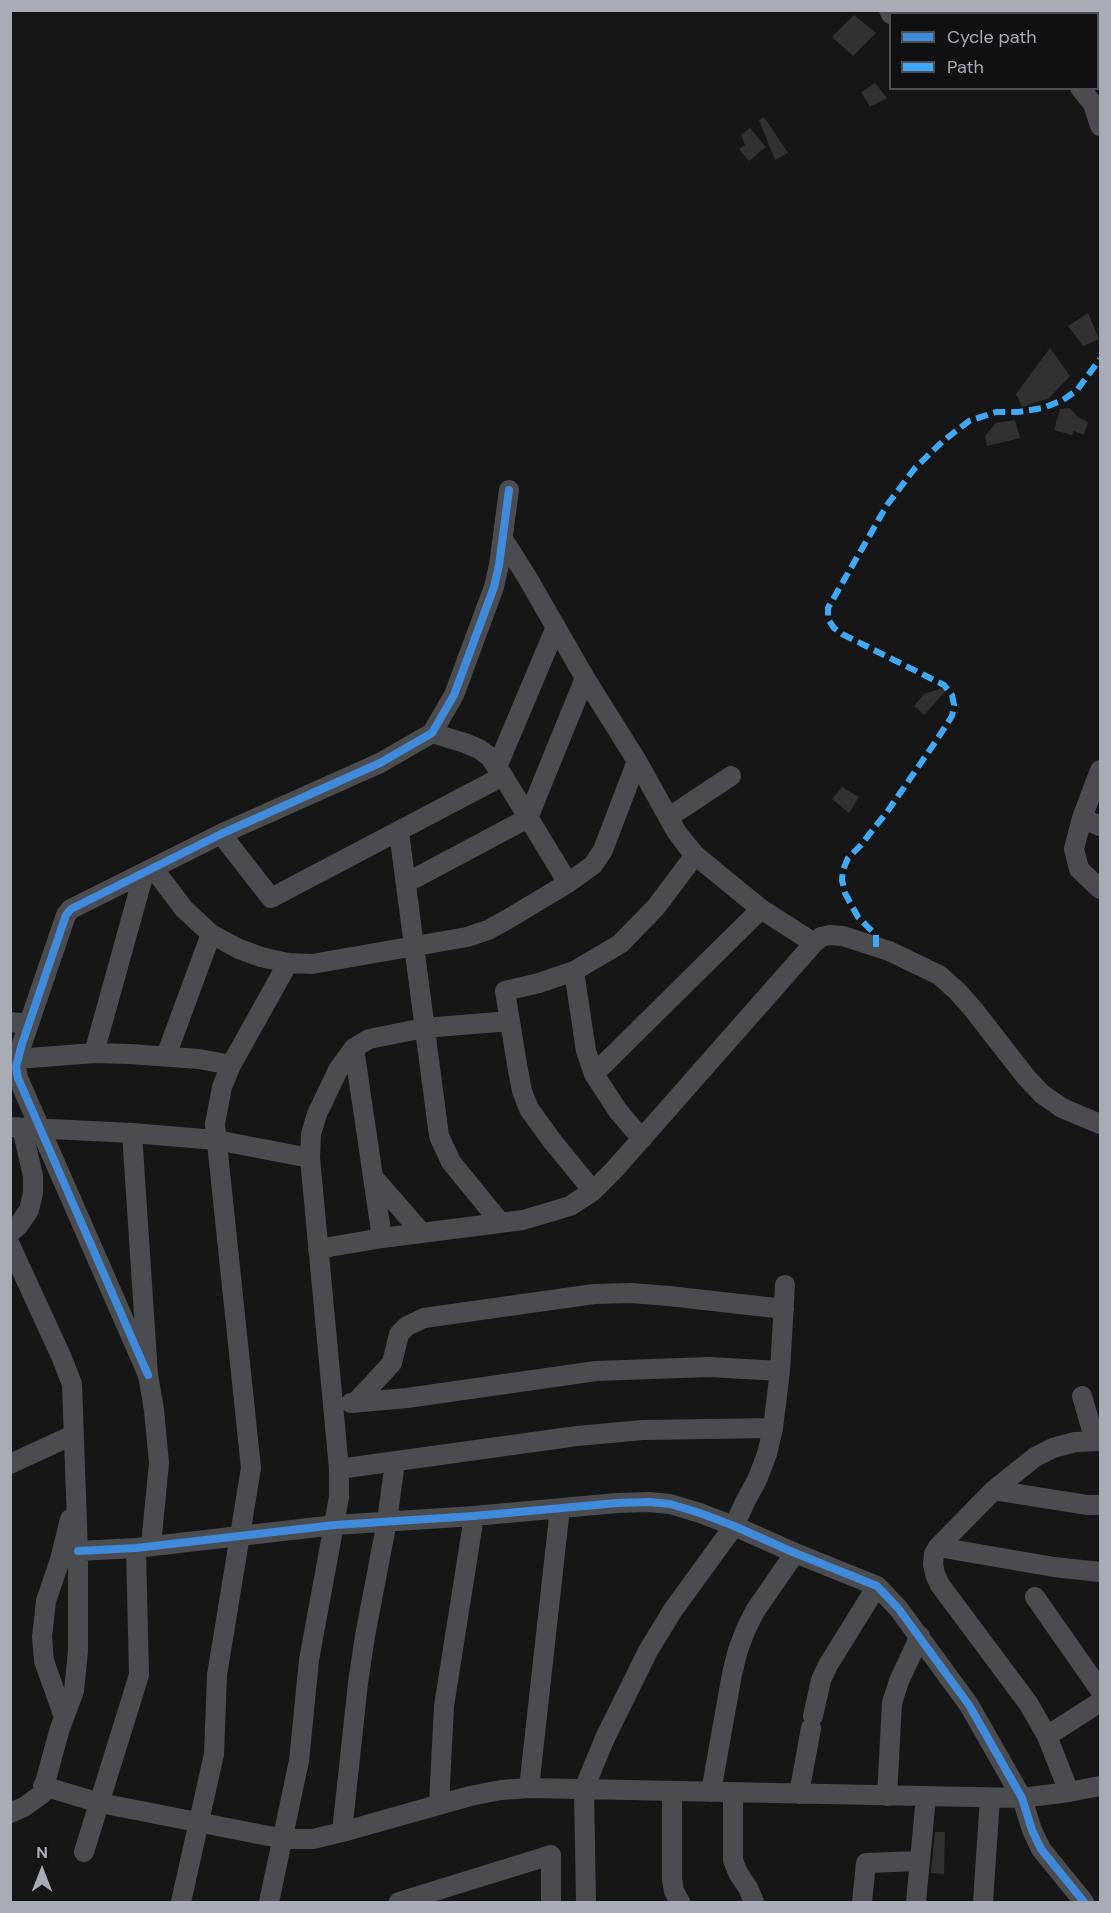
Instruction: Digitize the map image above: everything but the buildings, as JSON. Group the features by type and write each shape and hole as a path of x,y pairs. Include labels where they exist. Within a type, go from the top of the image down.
{"street":[{"path":"1082,90 1093,104 1101,126"},
{"path":"10,1233 29,1210 33,1193 33,1176 16,1067 20,1023 66,915 71,909 222,834 380,763 432,733 454,695 494,587 509,490"},
{"path":"503,539 528,577 676,831 695,855 761,909 814,943"},
{"path":"222,834 271,898 399,832 500,772 556,627"},
{"path":"406,883 528,818 585,678"},
{"path":"432,733 465,743 489,756 568,883"},
{"path":"149,870 184,909 212,934 239,949 288,963 312,964 467,937 488,930 568,883 593,865 603,850 637,761"},
{"path":"1101,770 1082,818 1074,849 1079,869 1101,889"},
{"path":"669,818 732,776"},
{"path":"1082,818 1101,825"},
{"path":"399,832 435,1119 443,1148 451,1162 500,1222"},
{"path":"593,1191 529,1109 522,1091 505,991 574,971 620,944 656,907 695,855"},
{"path":"94,1053 149,870"},
{"path":"594,1074 761,909"},
{"path":"166,1056 212,934"},
{"path":"318,1249 382,1238 523,1220 570,1206 593,1191 642,1139 814,943 820,937 830,935 843,936 889,951 939,975 973,1009 1042,1094 1062,1108 1101,1124"},
{"path":"181,1902 214,1754 217,1675 251,1468 215,1124 222,1086 231,1065 288,963"},
{"path":"574,971 586,1051 594,1074 618,1111 642,1139"},
{"path":"269,1902 299,1761 309,1660 339,1497 339,1469 310,1158 310,1134 338,1070 354,1048 369,1039 424,1028 510,1021"},
{"path":"354,1048 382,1238"},
{"path":"18,1059 94,1053 166,1056 231,1065"},
{"path":"24,1128 132,1132 216,1140 310,1158"},
{"path":"24,1128 148,1376"},
{"path":"84,1852 140,1675 143,1546 159,1463 148,1376 132,1132"},
{"path":"373,1177 422,1233"},
{"path":"10,1245 68,1372 73,1396 75,1499 72,1557 78,1651 74,1690 42,1794 24,1807 10,1813"},
{"path":"586,1902 584,1789 605,1738 648,1651 673,1610 734,1526 757,1480 767,1454 773,1428 780,1371 785,1285"},
{"path":"355,1403 392,1363 399,1334 407,1326 424,1318 594,1294 631,1293 784,1310"},
{"path":"333,1405 407,1398 596,1371 709,1367 780,1371"},
{"path":"1069,1792 1047,1736 1022,1695 940,1585 933,1564 934,1554 938,1547 994,1490 1035,1457 1053,1448 1075,1442 1098,1441 1082,1396"},
{"path":"339,1469 577,1436 702,1428 773,1428"},
{"path":"12,1469 73,1435"},
{"path":"342,1832 364,1636 387,1521 395,1462"},
{"path":"994,1490 1088,1505 1101,1505"},
{"path":"72,1557 143,1546 334,1525 474,1516 617,1503 670,1504 700,1513 877,1586 920,1636 969,1705 1022,1798 1035,1839 1084,1902"},
{"path":"529,1788 560,1508"},
{"path":"439,1804 444,1706 474,1516"},
{"path":"938,1547 1101,1572"},
{"path":"711,1792 738,1650 755,1611 795,1553"},
{"path":"64,1717 44,1661 42,1637 46,1601 72,1557"},
{"path":"799,1794 820,1680 877,1586"},
{"path":"1035,1597 1101,1690"},
{"path":"887,1796 892,1702 920,1636"},
{"path":"1047,1736 1101,1702"},
{"path":"43,1786 100,1803 284,1839 313,1839 439,1804 501,1790 529,1788 1022,1798 1101,1786"},
{"path":"672,1791 672,1879 674,1891 680,1902"},
{"path":"733,1792 733,1860 754,1902"},
{"path":"916,1902 926,1797"},
{"path":"983,1902 990,1798"},
{"path":"399,1902 425,1899 551,1855 551,1902"},
{"path":"862,1902 866,1863 919,1862"}],"marked path":[{"path":"876,947 876,935 858,917 845,893 842,880 843,870 848,858 887,812 936,741 952,716 954,705 952,695 944,685 834,628 828,619 828,608 887,505 915,468 943,441 969,421 996,412 1018,412 1043,408 1063,400 1077,390 1100,359"}],"cycle path":[{"path":"148,1375 18,1078 16,1067 66,915 71,909 221,834 380,763 432,733 454,695 494,587 509,490"},
{"path":"78,1551 136,1548 335,1525 474,1516 617,1503 670,1504 700,1513 877,1586 898,1608 969,1705 1022,1798 1032,1830 1041,1849 1084,1902"}]}
